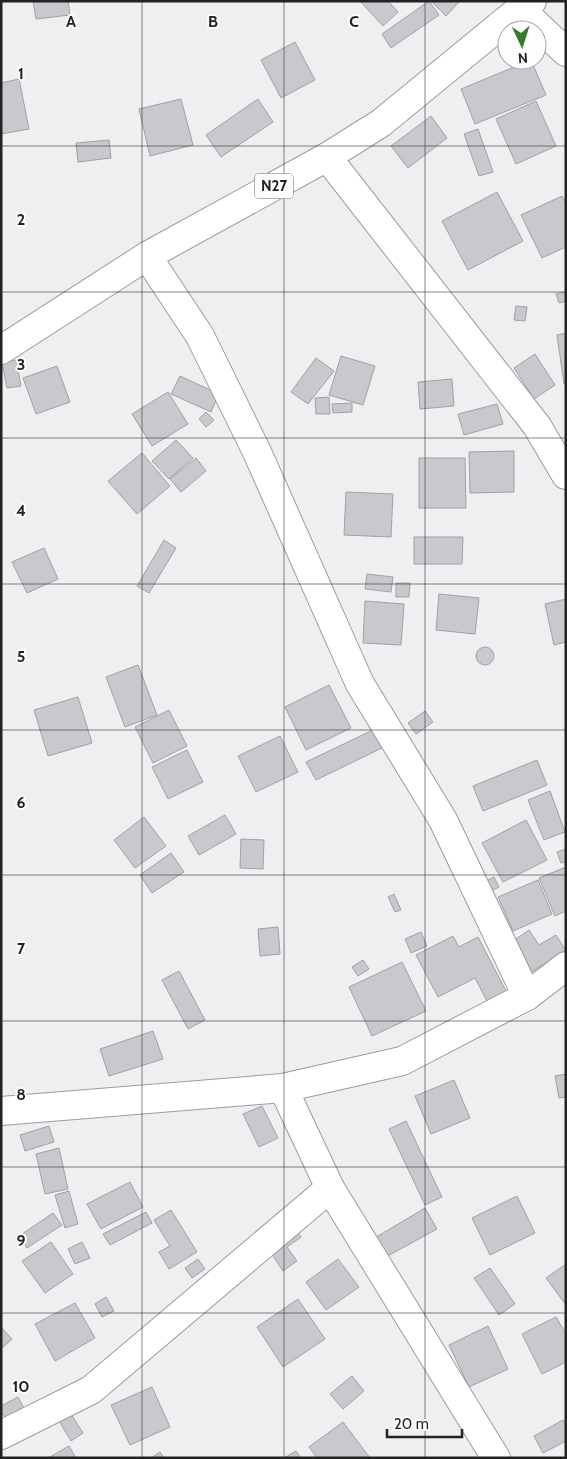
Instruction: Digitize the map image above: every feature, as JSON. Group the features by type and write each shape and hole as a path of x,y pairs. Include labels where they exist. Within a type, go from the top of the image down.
{"street":[{"path":"526,5 566,52"},
{"name":"N27","path":"1,350 147,256 327,157 381,123 526,5"},
{"path":"327,157 538,426 566,475"},
{"path":"147,256 200,336 257,452 360,684 443,820 527,996"},
{"path":"1,1111 282,1088 402,1060 527,996 566,966"},
{"path":"282,1088 330,1188 496,1458"},
{"path":"1,1435 91,1390 330,1188"}],"building":[{"path":"33,1 68,1 70,15 36,19"},
{"path":"360,1 388,1 398,12 383,26"},
{"path":"429,1 439,15 391,48 382,34"},
{"path":"434,1 460,1 446,16 433,3"},
{"path":"295,42 315,80 281,98 261,60"},
{"path":"507,70 535,70 546,95 475,124 461,89"},
{"path":"19,79 29,129 1,134 1,83"},
{"path":"181,99 193,145 150,156 139,109"},
{"path":"258,99 273,122 221,157 206,135"},
{"path":"536,101 556,146 516,164 496,119"},
{"path":"431,116 447,138 408,168 391,146"},
{"path":"478,129 493,172 479,176 464,134"},
{"path":"109,140 111,158 78,162 76,143"},
{"path":"497,192 523,241 468,270 442,221"},
{"path":"562,196 566,204 566,247 542,258 521,215"},
{"path":"565,292 566,301 559,303 556,294"},
{"path":"516,306 527,307 525,321 514,320"},
{"path":"566,333 566,384 564,384 557,335"},
{"path":"535,354 555,385 534,399 514,368"},
{"path":"341,356 375,366 363,405 329,395"},
{"path":"316,358 334,371 308,404 291,392"},
{"path":"16,360 21,386 7,388 2,363"},
{"path":"57,366 70,402 36,414 23,378"},
{"path":"180,376 219,394 211,412 171,394"},
{"path":"452,379 454,406 420,409 418,382"},
{"path":"168,392 188,424 152,446 132,414"},
{"path":"329,397 330,414 316,414 315,398"},
{"path":"352,403 352,412 333,413 332,404"},
{"path":"497,404 503,424 464,435 458,414"},
{"path":"206,412 214,420 206,427 199,419"},
{"path":"176,440 193,458 169,479 152,461"},
{"path":"514,451 514,492 470,493 469,452"},
{"path":"142,453 170,486 137,514 108,481"},
{"path":"196,458 206,471 181,492 170,479"},
{"path":"419,458 465,458 466,508 419,508"},
{"path":"346,492 393,494 391,537 344,535"},
{"path":"414,537 463,537 462,564 414,564"},
{"path":"164,540 176,548 149,593 137,586"},
{"path":"44,548 58,579 27,593 12,562"},
{"path":"367,574 393,577 391,592 365,589"},
{"path":"396,583 410,583 409,597 396,597"},
{"path":"439,594 479,598 475,634 436,630"},
{"path":"566,599 566,642 554,645 545,604"},
{"path":"365,601 404,604 401,645 363,643"},
{"path":"485,647 493,652 494,656 489,664 485,665 477,660 476,656 481,648"},
{"path":"138,665 157,715 125,727 106,677"},
{"path":"329,685 351,728 306,750 285,707"},
{"path":"78,697 92,743 48,756 34,710"},
{"path":"169,710 187,746 153,763 135,727"},
{"path":"425,711 433,722 416,734 408,723"},
{"path":"373,730 382,748 316,780 306,762"},
{"path":"280,736 298,772 256,792 238,756"},
{"path":"187,750 203,782 168,799 152,767"},
{"path":"537,760 547,785 483,811 473,786"},
{"path":"550,791 565,832 544,840 528,800"},
{"path":"225,815 236,834 199,855 188,836"},
{"path":"144,817 166,846 135,868 114,840"},
{"path":"526,820 547,860 503,882 482,843"},
{"path":"241,839 264,840 263,869 240,868"},
{"path":"566,849 566,862 561,863 557,852"},
{"path":"171,853 184,872 152,893 140,875"},
{"path":"566,867 566,911 555,916 539,878"},
{"path":"494,877 499,887 488,893 482,883"},
{"path":"538,880 552,914 513,931 498,897"},
{"path":"394,894 401,910 395,912 388,897"},
{"path":"278,927 280,954 260,956 258,929"},
{"path":"529,930 539,945 556,935 566,951 531,972 513,941"},
{"path":"421,932 427,946 411,953 405,939"},
{"path":"453,936 459,947 478,937 506,991 487,1001 475,978 438,997 416,955"},
{"path":"363,960 369,969 358,976 352,967"},
{"path":"402,962 426,1011 372,1036 349,987"},
{"path":"179,971 205,1020 188,1029 162,980"},
{"path":"153,1031 163,1059 109,1076 100,1049"},
{"path":"566,1074 566,1097 559,1098 555,1076"},
{"path":"454,1080 470,1118 431,1134 415,1096"},
{"path":"262,1106 278,1138 259,1147 243,1114"},
{"path":"406,1121 442,1197 425,1205 389,1129"},
{"path":"49,1126 54,1142 25,1151 20,1135"},
{"path":"59,1148 68,1189 45,1194 36,1154"},
{"path":"130,1182 143,1207 101,1229 87,1204"},
{"path":"69,1191 78,1224 65,1228 55,1195"},
{"path":"517,1196 535,1233 490,1255 472,1218"},
{"path":"425,1208 437,1229 384,1258 373,1239"},
{"path":"171,1210 197,1252 169,1269 159,1252 170,1246 154,1220"},
{"path":"146,1212 152,1223 110,1245 103,1234"},
{"path":"53,1213 62,1225 27,1248 19,1236"},
{"path":"295,1228 301,1237 287,1247 297,1261 283,1271 267,1247"},
{"path":"51,1242 73,1274 45,1293 22,1261"},
{"path":"82,1242 90,1258 75,1264 68,1249"},
{"path":"198,1259 205,1269 192,1278 185,1268"},
{"path":"338,1259 359,1287 326,1310 306,1282"},
{"path":"566,1264 566,1305 546,1278"},
{"path":"490,1268 515,1304 499,1315 474,1278"},
{"path":"106,1297 114,1311 102,1317 95,1304"},
{"path":"298,1299 325,1339 283,1367 257,1327"},
{"path":"75,1303 95,1338 55,1361 35,1324"},
{"path":"556,1317 566,1334 566,1362 542,1374 522,1334"},
{"path":"488,1326 508,1369 469,1387 449,1345"},
{"path":"1,1327 12,1339 1,1349"},
{"path":"352,1376 364,1391 343,1409 330,1394"},
{"path":"152,1387 170,1427 130,1445 111,1405"},
{"path":"18,1397 25,1410 7,1420 1,1411 1,1406"},
{"path":"71,1414 83,1433 71,1441 59,1421"},
{"path":"563,1420 566,1425 566,1441 543,1453 534,1436"},
{"path":"343,1422 370,1458 317,1458 309,1447"},
{"path":"69,1446 76,1458 48,1458"},
{"path":"296,1451 301,1458 284,1458"},
{"path":"160,1452 164,1458 151,1458"}]}
